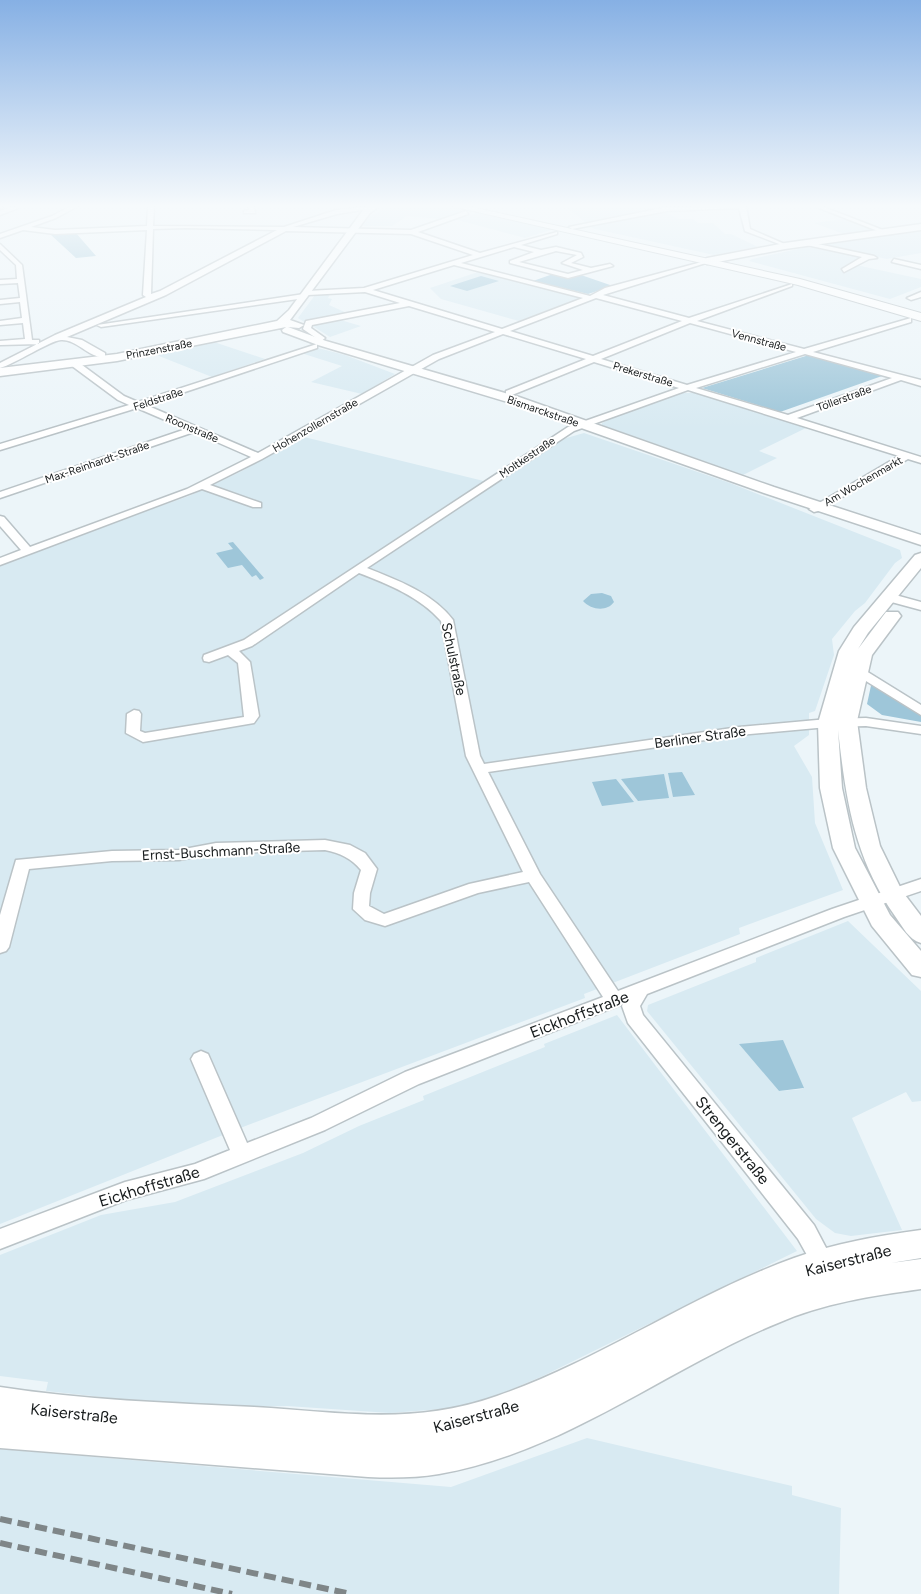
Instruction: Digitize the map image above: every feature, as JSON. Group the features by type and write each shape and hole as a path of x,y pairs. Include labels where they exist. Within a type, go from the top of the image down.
{"main road":[{"path":"285,325 316,280"},
{"path":"791,280 921,316"},
{"name":"Prinzenstraße","path":"0,376 285,325"},
{"name":"Bismarckstraße","path":"285,325 314,343 502,396 769,490 921,549"},
{"name":"Prinzenstraße","path":"0,372 75,364"},
{"name":"Bismarckstraße","path":"817,508 921,540"},
{"path":"921,558 863,655 838,722 869,846 892,894 921,934"},
{"path":"921,581 896,599 860,631 848,651 831,788 838,829 844,848 870,901 882,923 921,968"},
{"name":"Kaiserstraße","path":"0,1404 49,1412 190,1423 257,1425 384,1434 433,1428 481,1418 532,1400 756,1290 823,1263 921,1244"},
{"name":"Kaiserstraße","path":"0,1430 162,1445 368,1459 403,1460 436,1457 483,1446 557,1417 746,1322 812,1294 874,1279 921,1274"}],"street":[{"path":"148,280 147,296 151,297"},
{"path":"0,366 58,337 188,280"},
{"path":"101,325 306,294 365,290 396,280"},
{"name":"Vennstraße","path":"520,280 596,296 921,383"},
{"path":"526,282 530,280"},
{"name":"Hohenzollernstraße","path":"0,562 27,550 202,486 259,457 436,357 640,280"},
{"path":"0,282 20,281 29,339 27,341"},
{"path":"509,393 689,321 790,285"},
{"name":"Prekerstraße","path":"365,290 689,387 914,458"},
{"path":"921,294 911,298 921,300"},
{"path":"0,302 24,300"},
{"path":"314,343 321,338 307,329 309,323 410,303"},
{"path":"0,323 26,320"},
{"name":"Moltkestraße","path":"209,658 248,643 561,434 581,424 689,387 908,320"},
{"path":"58,337 79,342 102,355"},
{"path":"0,343 27,341 45,344"},
{"name":"Feldstraße","path":"0,447 138,405 314,343"},
{"path":"10,361 15,366 33,369"},
{"name":"Roonstraße","path":"75,364 122,398 259,457"},
{"name":"Töllerstraße","path":"788,418 899,378"},
{"name":"Max-Reinhardt-Straße","path":"0,495 195,429"},
{"name":"Am Wochenmarkt","path":"817,508 914,458"},
{"path":"202,486 257,505"},
{"path":"0,519 27,550"},
{"name":"Schulstraße","path":"358,569 405,590 442,612 447,620 473,756 480,770"},
{"path":"896,599 921,606"},
{"path":"134,714 133,733 143,738 249,720 252,716 244,662 231,651"},
{"path":"858,670 921,711"},
{"name":"Berliner Straße","path":"480,770 731,732 838,722 877,723 921,730"},
{"path":"480,770 533,876 614,1000"},
{"name":"Ernst-Buschmann-Straße","path":"0,947 22,864 112,856 178,855 216,848 325,845 344,849 359,857 369,869 366,883 359,897 361,909 371,916 384,920 475,888 533,876"},
{"name":"Eickhoffstraße","path":"0,1239 125,1191 186,1177 318,1124 412,1078 870,901 921,885"},
{"name":"Strengerstraße","path":"640,990 631,1006 635,1018 806,1232 823,1263"},
{"path":"201,1059 242,1155"},
{"path":"812,1294 823,1263"}],"shaded area":[{"path":"453,280 511,280 580,298 519,321 441,299 430,288"},
{"path":"467,280 499,281 467,291 450,286"},
{"path":"597,280 613,286 588,294 533,281"},
{"path":"821,280 921,280 921,287 890,299"},
{"path":"330,294 328,298 332,299 329,305 347,313 304,322 298,318 315,295"},
{"path":"337,319 361,326 330,337 311,325"},
{"path":"214,342 265,359 212,377 154,354"},
{"path":"318,348 345,355 395,374 362,394 311,382 342,366 301,353"},
{"path":"809,355 882,376 780,412 702,388"},
{"path":"683,393 698,393 806,428 759,451 777,458 743,475 602,425 602,423 628,411"},
{"path":"584,433 730,483 900,550 902,558 895,563 865,603 855,611 832,639 834,655 815,711 809,713 809,735 794,746 812,777 815,823 843,890 739,928 740,934 584,994 585,998 248,1125 0,1224 0,566 41,548 189,496 240,472 304,437 496,484 563,439"},
{"path":"233,542 264,578 260,580 256,575 252,577 242,565 228,568 216,553 233,549 228,543"},
{"path":"602,593 611,596 614,602 611,605 599,609 583,601 591,594"},
{"path":"872,681 921,714 921,722 882,715 867,704"},
{"path":"682,772 695,795 673,797 668,773"},
{"path":"664,774 669,798 638,801 621,779"},
{"path":"616,779 634,802 602,806 592,782"},
{"path":"848,921 921,991 921,1101 912,1102 906,1092 852,1118 902,1230 851,1236 835,1233 816,1219 647,1011 648,1005 756,962 756,958","holes":["740,1044 803,1088 779,1091"]},
{"path":"617,1015 797,1251 543,1376 491,1398 455,1408 390,1413 287,1406 204,1408 46,1391 48,1382 0,1376 0,1255 101,1215 175,1202 303,1153 359,1126 424,1100 423,1096 545,1047 544,1044"},
{"path":"783,1040 804,1088 779,1091 739,1044"},
{"path":"587,1438 792,1486 792,1495 841,1508 839,1594 0,1594 0,1449 451,1487"}],"railway":[{"path":"0,1519 351,1594"},
{"path":"0,1543 232,1594"}]}
